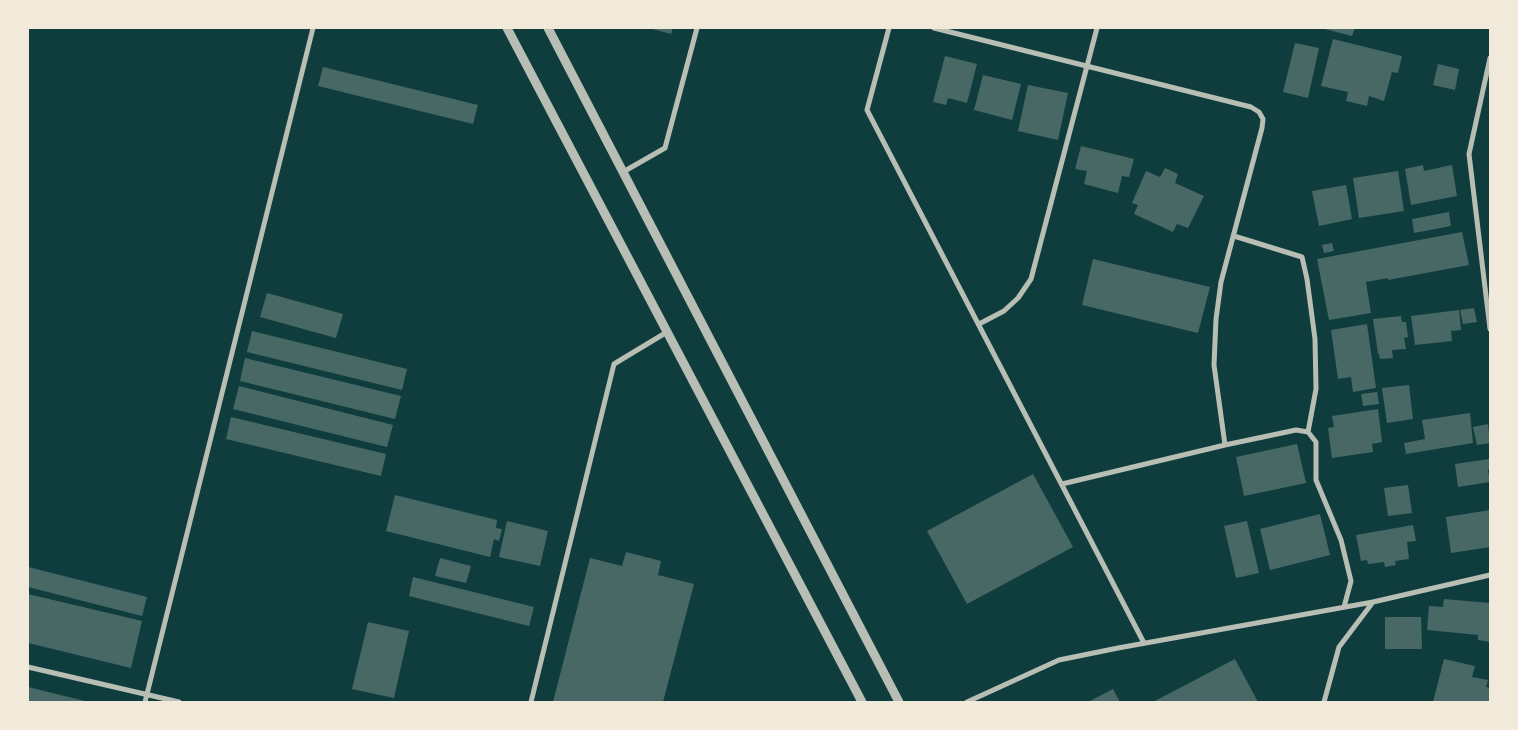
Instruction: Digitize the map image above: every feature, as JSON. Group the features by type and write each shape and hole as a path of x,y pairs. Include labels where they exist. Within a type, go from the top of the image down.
{"street":[{"path":"145,702 313,28"},
{"path":"506,28 668,331 862,702"},
{"path":"548,28 900,702"},
{"path":"623,172 665,148 697,28"},
{"path":"889,28 867,110 980,324 1144,643"},
{"path":"934,28 1251,107 1259,112 1263,119 1262,128 1221,282 1216,319 1214,365 1225,445"},
{"path":"980,324 1004,311 1018,298 1030,279 1097,28"},
{"path":"1490,58 1469,154 1490,329"},
{"path":"1234,236 1302,257 1315,339 1316,389 1308,432"},
{"path":"531,702 614,364 668,331"},
{"path":"1062,484 1225,445 1296,430 1308,432 1316,442 1316,480 1341,540 1350,581 1344,607"},
{"path":"967,702 1059,660 1373,602 1490,575"},
{"path":"1324,702 1339,647 1373,602"},
{"path":"28,667 179,702"}],"building":[{"path":"649,28 673,28 671,34"},
{"path":"1321,28 1355,28 1352,36"},
{"path":"1333,39 1402,56 1398,73 1392,72 1384,101 1369,96 1367,106 1346,101 1348,92 1321,86"},
{"path":"1295,43 1319,48 1308,98 1283,92"},
{"path":"945,56 977,64 967,103 948,98 946,105 933,102"},
{"path":"1438,64 1459,69 1455,90 1433,85"},
{"path":"323,67 478,105 473,124 318,86"},
{"path":"983,75 1021,84 1012,120 974,110"},
{"path":"1028,85 1068,93 1058,140 1018,131"},
{"path":"1081,146 1134,159 1129,177 1122,176 1118,193 1084,184 1087,171 1075,169"},
{"path":"1423,165 1424,171 1452,165 1457,196 1411,205 1405,169"},
{"path":"1165,168 1178,174 1175,183 1204,196 1188,228 1177,224 1173,232 1134,214 1138,205 1132,203 1146,171 1160,177"},
{"path":"1398,171 1404,211 1359,218 1353,178"},
{"path":"1346,185 1352,219 1319,226 1312,191"},
{"path":"1449,212 1451,226 1414,233 1412,219"},
{"path":"1462,232 1469,265 1388,280 1388,278 1366,282 1371,313 1329,320 1317,259"},
{"path":"1332,243 1334,251 1324,253 1322,245"},
{"path":"1093,259 1210,287 1198,333 1082,305"},
{"path":"267,293 343,314 336,338 260,317"},
{"path":"1474,308 1477,322 1463,324 1460,310"},
{"path":"1459,310 1461,330 1451,331 1452,341 1415,345 1411,316"},
{"path":"1401,316 1402,322 1406,322 1408,337 1404,338 1406,349 1392,350 1393,358 1380,359 1373,319"},
{"path":"1367,324 1376,388 1353,392 1351,377 1338,379 1331,330"},
{"path":"252,331 407,369 402,390 247,352"},
{"path":"245,358 401,396 395,419 240,381"},
{"path":"1409,385 1413,419 1387,423 1382,388"},
{"path":"239,386 393,425 387,447 233,409"},
{"path":"1377,392 1379,404 1363,406 1361,394"},
{"path":"1378,409 1382,442 1372,444 1373,452 1332,458 1328,428 1334,427 1332,416"},
{"path":"1470,413 1473,443 1406,454 1404,443 1425,439 1422,420"},
{"path":"231,417 386,454 381,476 226,439"},
{"path":"1488,424 1490,443 1477,445 1473,427"},
{"path":"1297,444 1306,483 1244,496 1236,457"},
{"path":"1489,459 1490,482 1458,487 1455,464"},
{"path":"1033,474 1073,547 967,604 927,531"},
{"path":"1408,485 1412,513 1388,516 1384,488"},
{"path":"395,495 497,520 496,528 502,529 499,541 494,539 490,557 386,531"},
{"path":"1490,510 1490,547 1451,553 1446,517"},
{"path":"1320,514 1330,555 1270,570 1260,529"},
{"path":"507,521 548,531 540,566 499,557"},
{"path":"1247,521 1259,573 1236,578 1224,526"},
{"path":"1413,525 1416,541 1407,542 1409,559 1395,561 1396,565 1385,567 1384,562 1368,564 1367,560 1361,561 1356,535"},
{"path":"626,552 661,561 658,575 694,584 663,702 553,702 590,558 622,566"},
{"path":"440,558 471,566 466,583 435,576"},
{"path":"28,567 147,597 142,616 28,587"},
{"path":"413,577 534,607 529,626 409,596"},
{"path":"28,594 142,621 131,668 28,643"},
{"path":"1444,599 1490,603 1490,642 1478,640 1478,635 1427,630 1429,606 1443,607"},
{"path":"1385,617 1421,617 1422,649 1385,649"},
{"path":"368,622 409,631 394,698 352,689"},
{"path":"1235,659 1258,702 1153,702"},
{"path":"1444,659 1475,666 1472,677 1488,680 1486,687 1490,688 1490,702 1433,702"},
{"path":"28,687 89,702 28,702"},
{"path":"1113,689 1120,702 1088,702"}]}
